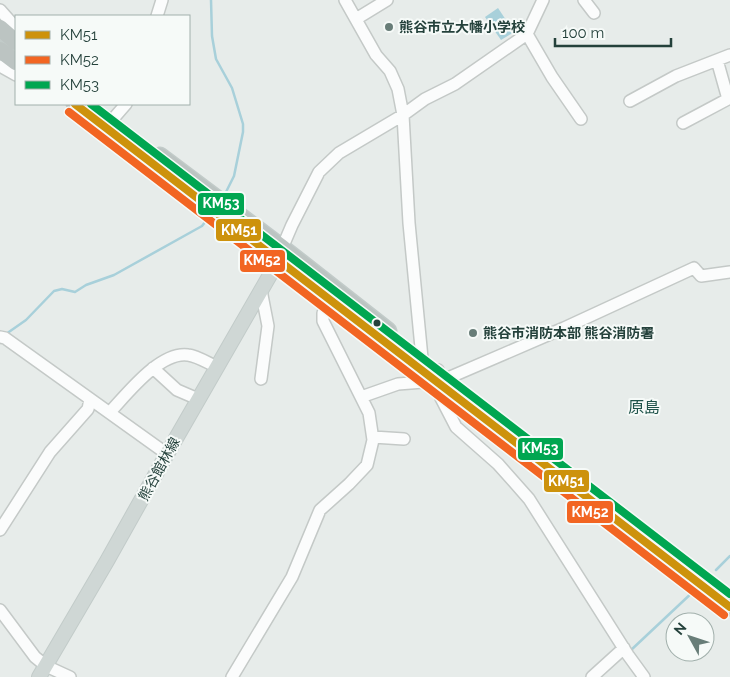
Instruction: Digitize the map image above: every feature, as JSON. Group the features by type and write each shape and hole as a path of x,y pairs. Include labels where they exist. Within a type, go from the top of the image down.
{"highway":[{"path":"0,28 15,41"},
{"path":"0,50 15,61"},
{"path":"76,105 109,123 280,254 422,358 441,376 730,607"},
{"path":"94,105 109,123"},
{"path":"280,254 332,302 441,376 730,594"}],"main road":[{"name":"熊谷館林線","path":"43,671 280,254"}],"street":[{"path":"157,15 162,0"},
{"path":"345,0 376,55 390,71 398,89 403,115 409,223 422,358"},
{"path":"356,19 387,0"},
{"path":"280,254 319,172 339,153 403,115 425,99 470,74 527,34 543,0"},
{"path":"584,0 594,13"},
{"path":"0,10 15,27"},
{"path":"527,34 552,77 581,119"},
{"path":"630,101 676,76 730,55"},
{"path":"683,123 728,99 717,60"},
{"path":"0,66 15,74"},
{"path":"109,123 125,105"},
{"path":"362,397 398,384 441,376 564,328 694,268 701,276 730,272"},
{"path":"261,290 268,326 261,379"},
{"path":"232,677 292,577 320,510 349,484 366,465 373,437 369,413 323,320 323,313 332,302"},
{"path":"0,337 5,338 167,454"},
{"path":"110,412 153,368 176,356 188,355 217,367"},
{"path":"153,368 177,390 198,399"},
{"path":"441,376 441,398 456,427 498,464 529,499 644,677"},
{"path":"0,530 50,452 88,409 90,399"},
{"path":"373,437 404,439"},
{"path":"0,610 35,657 43,671 70,677"},
{"path":"592,677 626,651"}],"water":[{"path":"498,8 514,32 501,40 485,17"}],"waterway":[{"path":"211,0 212,36 216,59 232,88 243,124 234,176 225,194"},
{"path":"6,334 26,320 54,291 62,289 75,292 86,285 114,275 202,226 209,217"},
{"path":"716,570 730,556"},
{"path":"630,651 696,589"}],"transit line":[{"name":"KM51","path":"76,105 730,607"},
{"name":"KM53","path":"92,105 730,594"},
{"name":"KM52","path":"69,112 724,615"}],"place":[{"name":"熊谷市立大幡小学校","path":"389,27"},
{"name":"熊谷市消防本部 熊谷消防署","path":"473,333"}],"district":[{"name":"原島","path":"644,407"}]}
